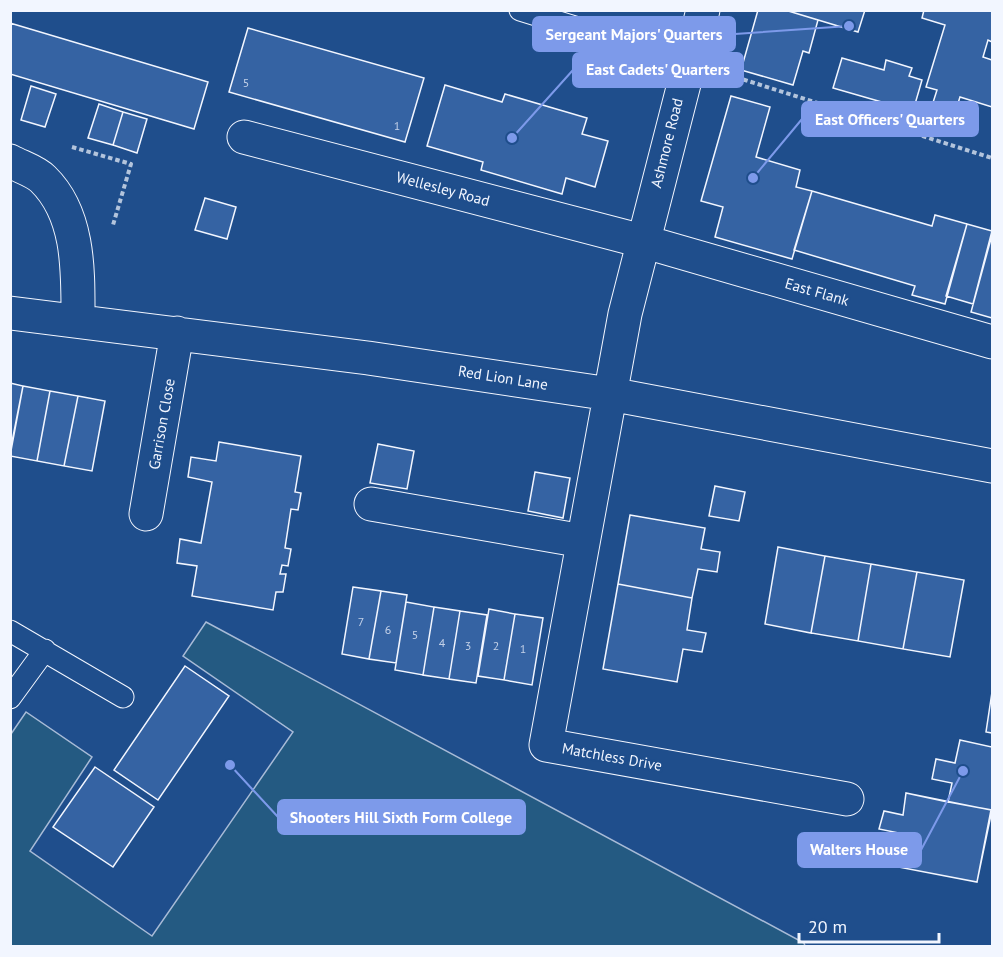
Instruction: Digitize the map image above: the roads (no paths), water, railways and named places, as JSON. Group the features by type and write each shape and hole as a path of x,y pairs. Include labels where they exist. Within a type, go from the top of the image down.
{"street":[{"name":"Ashmore Road","path":"610,394 642,242 703,10"},
{"name":"Wellesley Road","path":"244,137 642,242"},
{"path":"10,161 42,178 66,208 78,265 78,320"},
{"name":"East Flank","path":"642,242 993,342"},
{"name":"Red Lion Lane","path":"10,313 368,358 610,394 993,466"},
{"name":"Garrison Close","path":"146,514 177,333"},
{"name":"Matchless Drive","path":"610,394 546,745 848,799"},
{"path":"371,504 582,540"}],"lane":[{"path":"520,10 688,62"},
{"path":"10,631 123,696"},
{"path":"10,698 45,650"}],"place":[{"name":"Sergeant Majors' Quarters","path":"849,26"},
{"name":"East Cadets' Quarters","path":"512,138"},
{"name":"East Officers' Quarters","path":"753,178"},
{"name":"Shooters Hill Sixth Form College","path":"230,765"},
{"name":"Walters House","path":"963,771"}]}
